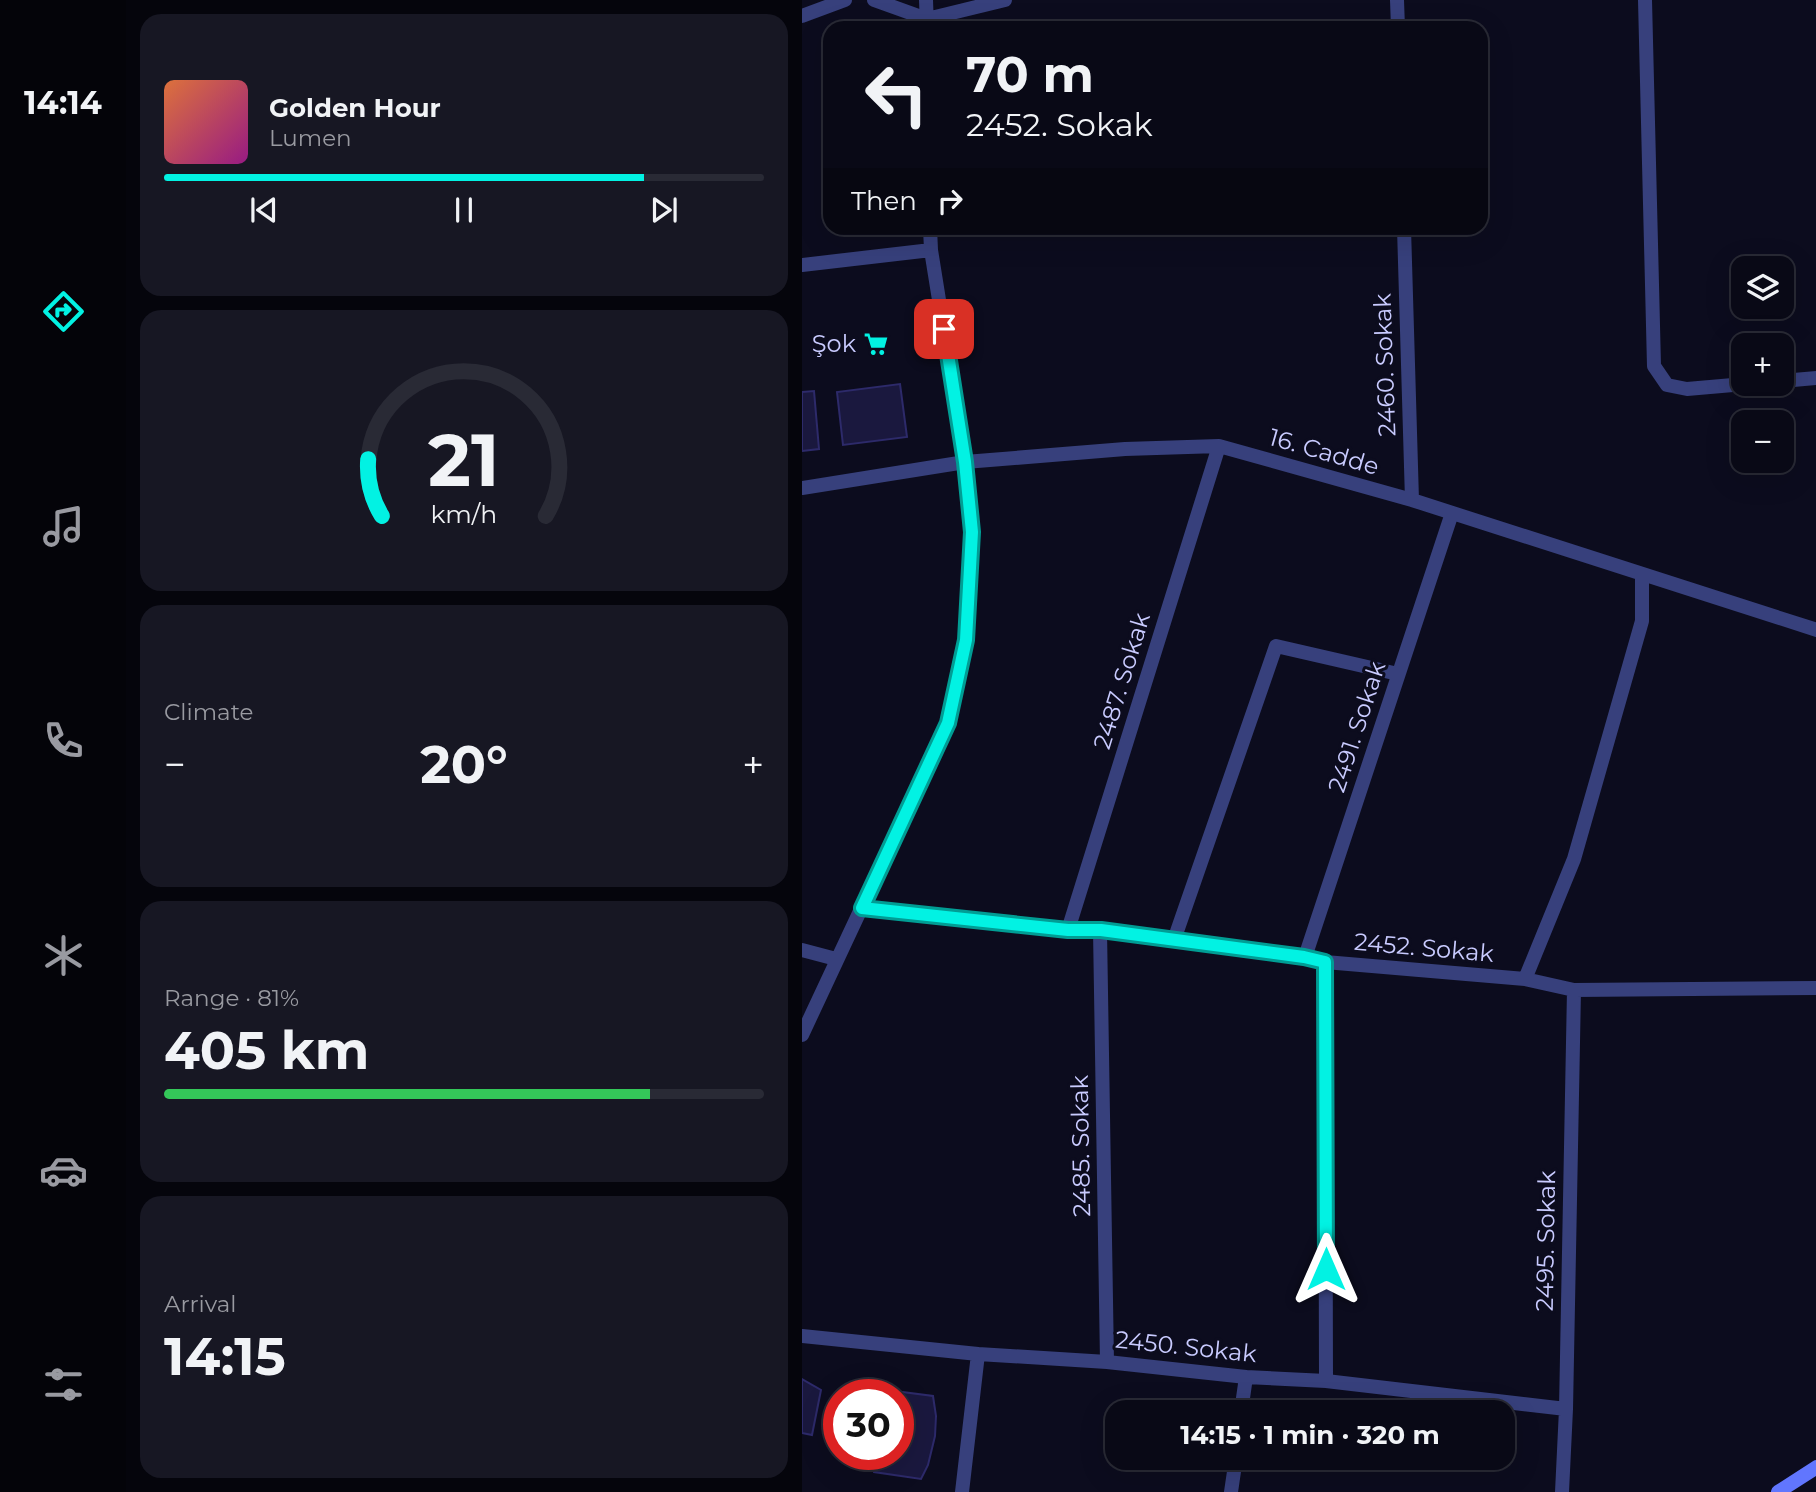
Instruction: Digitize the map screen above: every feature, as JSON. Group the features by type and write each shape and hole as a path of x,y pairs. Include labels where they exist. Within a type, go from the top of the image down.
{"main road":[{"path":"1778,1492 1816,1467"}],"street":[{"path":"802,16 845,0"},
{"path":"874,0 920,21"},
{"path":"926,0 927,21"},
{"path":"937,21 1005,0"},
{"path":"1397,0 1398,21"},
{"path":"1645,0 1654,366 1666,385 1687,389 1731,385"},
{"path":"802,1035 948,723 966,640 972,532 965,462 930,235"},
{"name":"2460. Sokak","path":"1404,235 1412,500"},
{"path":"802,265 931,250"},
{"path":"1794,380 1816,378"},
{"name":"16. Cadde","path":"802,488 965,462 1125,449 1219,446 1412,500 1816,630"},
{"name":"2487. Sokak","path":"1068,930 1219,446"},
{"name":"2491. Sokak","path":"1304,957 1452,513"},
{"path":"1525,979 1578,846 1643,621 1642,574"},
{"path":"1175,940 1276,646 1398,674"},
{"name":"2452. Sokak","path":"862,908 1068,930 1101,930 1325,962 1525,979 1574,990 1816,988"},
{"name":"2485. Sokak","path":"1101,930 1107,1362"},
{"path":"802,950 836,959"},
{"path":"1325,962 1326,1381"},
{"name":"2495. Sokak","path":"1562,1492 1574,990"},
{"name":"2450. Sokak","path":"802,1336 978,1354 1107,1362 1246,1377 1326,1381 1566,1409"},
{"path":"962,1492 978,1354"},
{"path":"1243,1400 1246,1377"},
{"path":"1231,1492 1234,1470"}],"building":[{"path":"900,384 907,437 843,445 837,392"},
{"path":"814,391 819,449 802,451 802,392"},
{"path":"802,1379 821,1390 812,1435 802,1433"},
{"path":"914,1394 933,1396 935,1436 928,1465 921,1479 874,1472 914,1470"}],"place":[{"name":"Şok","path":"876,344"}],"route":[{"path":"944,329 965,462 972,532 966,640 948,723 862,908 1068,930 1101,930 1325,962 1326,1269"}]}
